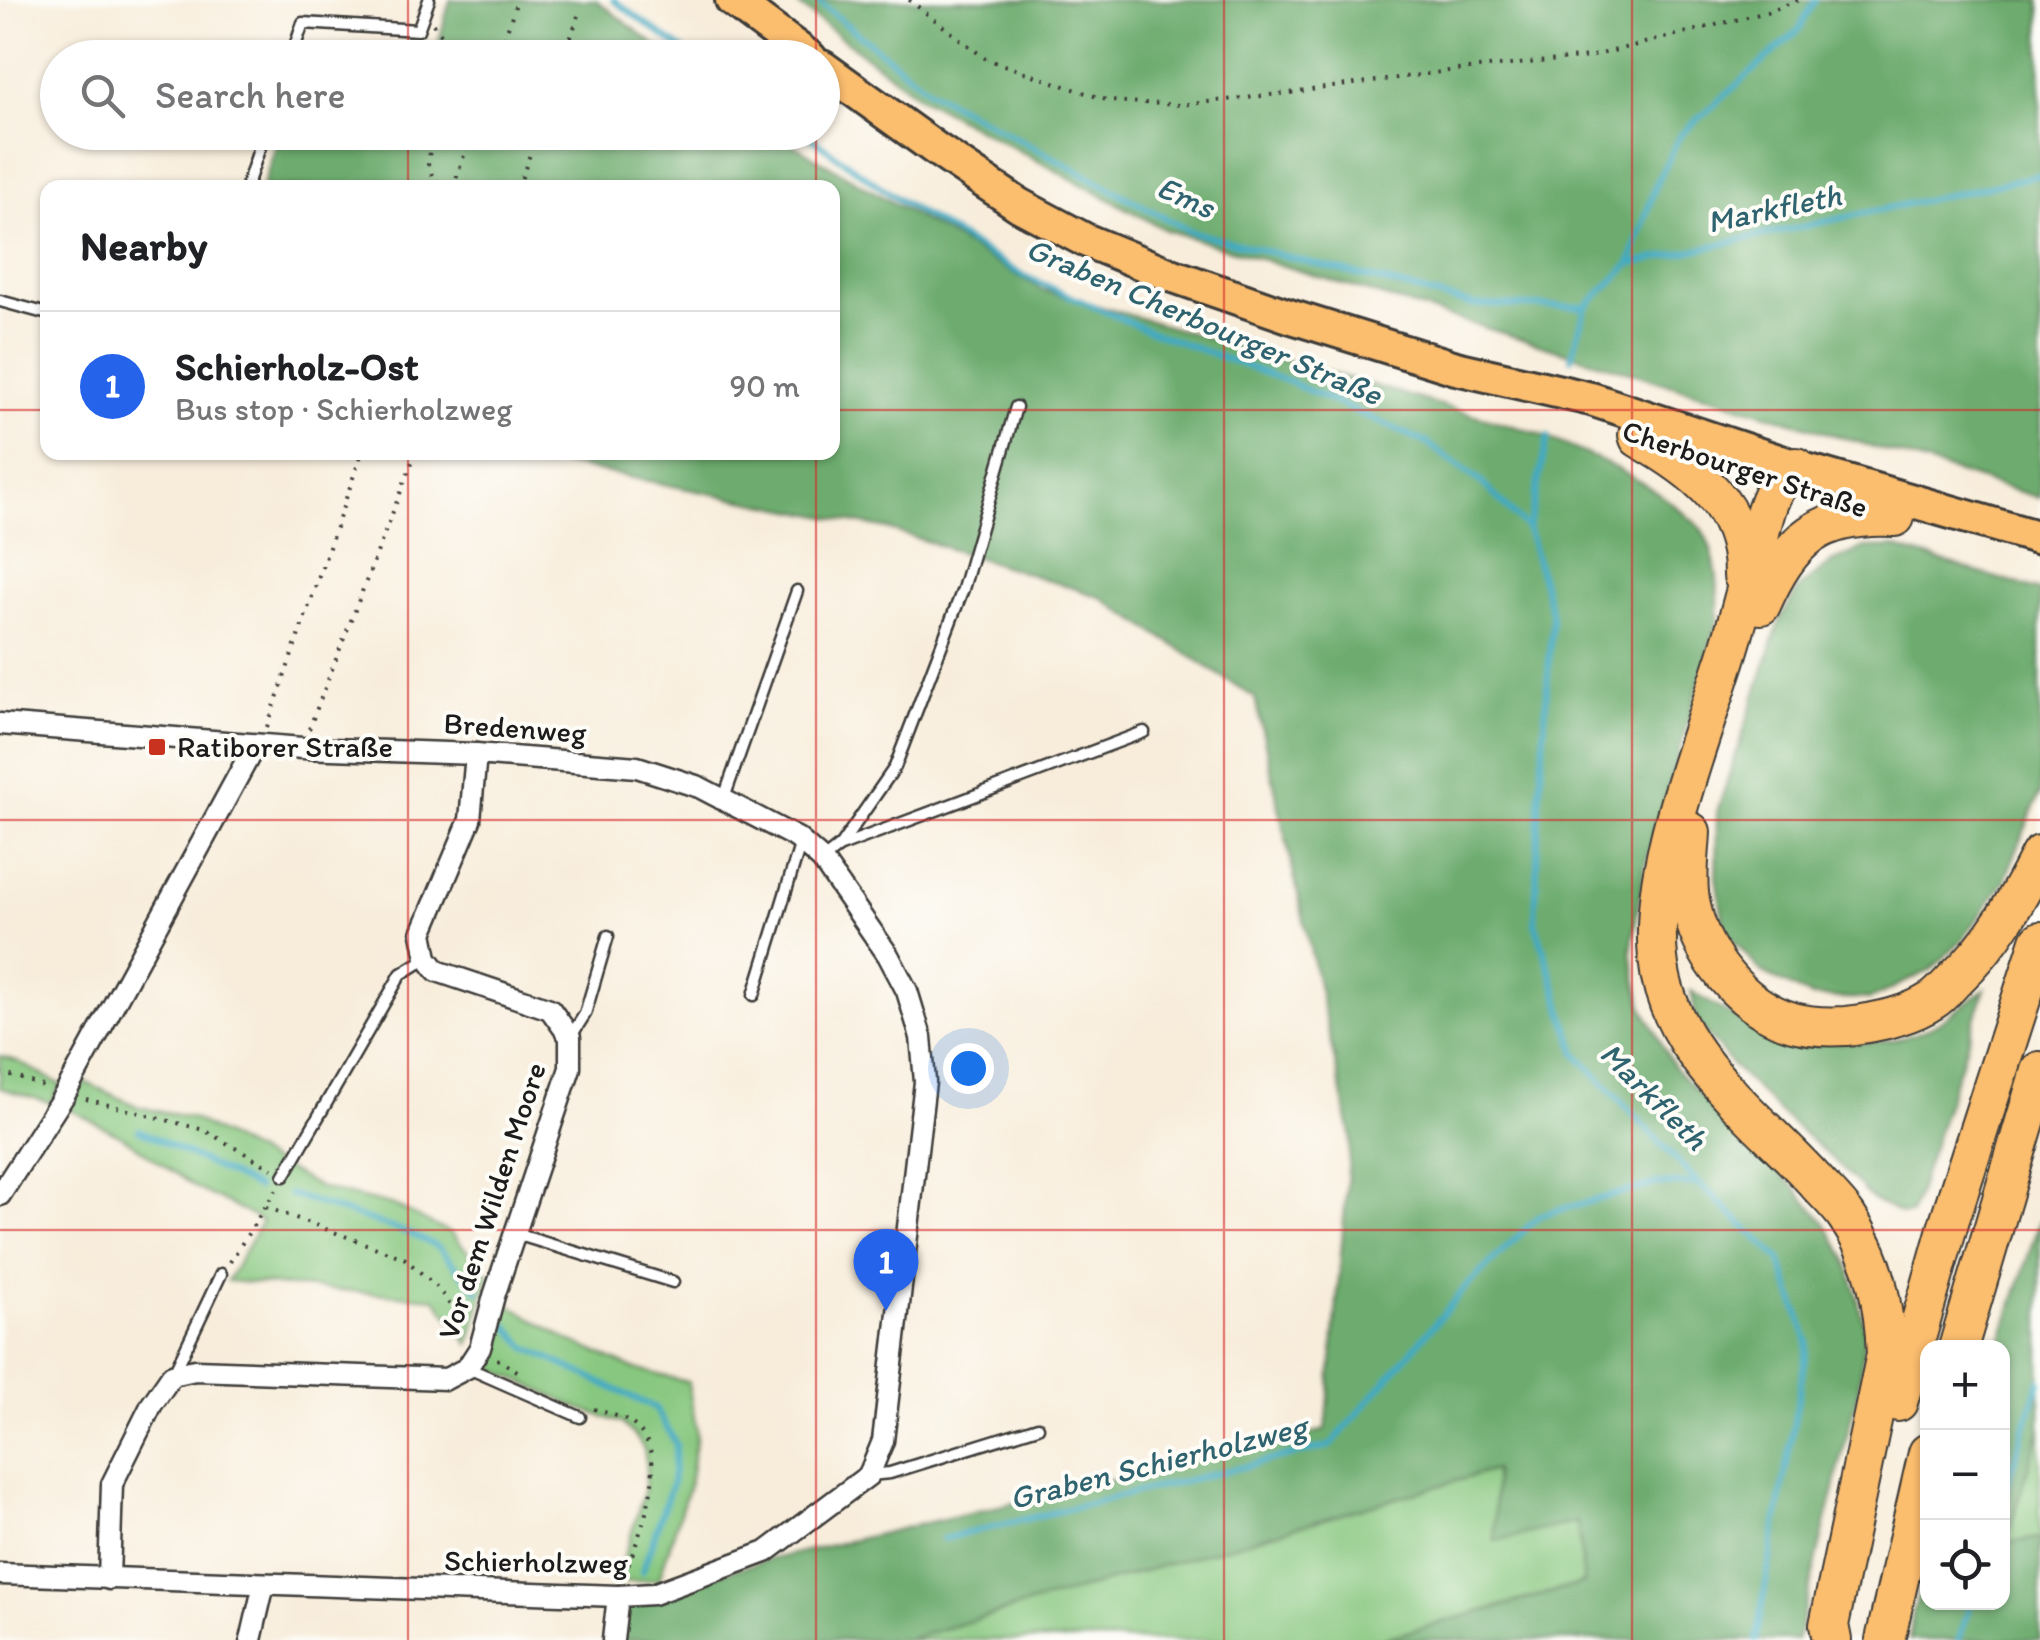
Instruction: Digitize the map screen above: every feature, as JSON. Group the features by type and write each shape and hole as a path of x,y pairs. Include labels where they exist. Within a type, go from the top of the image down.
{"highway":[{"path":"1638,435 1700,479 1731,520 1743,561 1735,633"},
{"path":"1791,480 1795,510 1692,824 1690,899 1697,925 1722,974 1740,992 1791,1022 1823,1028 1880,1023 1932,1001 1980,956 2016,904 2040,854"},
{"path":"1791,480 1766,512 1735,633 1680,805 1658,895 1656,928 1665,992 1692,1050 1846,1216 1864,1249 1884,1312 1886,1354 1829,1625 1832,1640"},
{"path":"1761,605 1774,574 1809,534 1847,519 1894,517"},
{"path":"1840,1640 1889,1435 1944,1240 2040,941"},
{"path":"1960,1340 2040,1071"},
{"path":"1884,1640 1920,1487"}],"main road":[{"path":"740,5 786,40"},
{"name":"Cherbourger Straße","path":"840,80 1019,205 1085,240 1202,286 1472,374 1530,399 1638,435 1791,480 2040,541"},
{"name":"Cherbourger Straße","path":"1472,374 1591,399 1894,517 1956,534 2040,541"},
{"name":"Cherbourger Straße","path":"1472,374 1596,389 2014,512 2040,524"}],"street":[{"name":"Bredenweg","path":"0,724 302,748 476,754 637,767 724,798 802,842 822,860"},
{"path":"0,1195 65,1094 255,744"},
{"path":"427,958 422,933 470,820 476,754"},
{"path":"822,860 888,955 907,991 921,1036 925,1082 884,1440 870,1475"},
{"name":"Vor dem Wilden Moore","path":"172,1376 195,1370 446,1379 467,1368 480,1348 570,1068 570,1037 550,1010 437,971 427,958"},
{"path":"109,1579 112,1484 152,1404 172,1376"},
{"name":"Schierholzweg","path":"0,1574 618,1596 653,1594 766,1552 870,1475"},
{"path":"251,1640 264,1584"},
{"path":"614,1640 618,1596"}],"lane":[{"path":"296,40 302,23 418,30 429,0"},
{"path":"249,180 259,150"},
{"path":"0,301 40,312"},
{"path":"822,860 840,846 895,767 962,590 1016,407"},
{"path":"724,798 797,592"},
{"path":"840,846 1144,732"},
{"path":"754,994 802,842"},
{"path":"570,1037 585,1014 608,936"},
{"path":"284,1176 401,974 427,958"},
{"path":"515,1233 673,1282"},
{"path":"172,1376 222,1274"},
{"path":"467,1368 580,1418"},
{"path":"870,1475 890,1473 1038,1427"}],"path":[{"path":"504,40 518,0"},
{"path":"909,0 986,60 1109,101 1180,105 1448,71 1589,58 1767,12 1799,0"},
{"path":"570,40 580,10"},
{"path":"424,13 445,40"},
{"path":"430,150 428,164 434,180"},
{"path":"456,180 466,150"},
{"path":"521,180 532,150"},
{"path":"255,744 266,731 359,460"},
{"path":"302,748 413,460"},
{"path":"0,1074 204,1130 284,1176 222,1274"}],"green space":[{"path":"450,0 596,0 649,40 439,40"},
{"path":"792,0 2040,0 2040,498 1166,230 919,97"},
{"path":"274,150 802,150 1043,290 1537,433 1633,477 1696,524 1707,540 1714,562 1718,620 1644,869 1631,952 1642,1005 1674,1067 1824,1221 1845,1256 1856,1291 1865,1330 1859,1387 1797,1640 1379,1640 1584,1583 1577,1522 1495,1541 1494,1470 905,1640 622,1640 625,1601 767,1560 1326,1430 1351,1135 1255,698 1098,596 887,529 543,460 840,460 840,180 265,180"},
{"path":"1894,547 2040,591 2040,792 2005,880 1964,938 1931,970 1870,999 1812,997 1761,972 1725,930 1716,878 1717,812 1780,619 1798,589 1831,562 1864,548"},
{"path":"1985,989 1911,1214 1875,1202 1734,1067 1697,1022 1691,991 1766,1030 1814,1040 1865,1043 1913,1034 1934,1025"},
{"path":"0,1056 61,1085 51,1103 0,1088"},
{"path":"85,1082 139,1107 191,1118 321,1188 395,1206 452,1234 489,1275 469,1344 435,1298 227,1281 262,1221 196,1188 123,1137 67,1108"},
{"path":"2040,1219 2040,1429 2010,1527 2010,1340 2001,1340"},
{"path":"505,1302 568,1340 632,1368 688,1382 697,1434 689,1485 659,1579 616,1583 644,1492 644,1449 622,1423 576,1407 485,1365"},
{"path":"2040,1429 2040,1538 2010,1543 2010,1528"},
{"path":"1495,1469 1577,1522 1585,1583 1379,1640 905,1640"},
{"path":"2040,1538 2040,1640 1909,1640 1920,1590 1920,1610 2010,1610 2010,1542"}],"waterway":[{"name":"Graben Cherbourger Straße","path":"613,0 669,40"},
{"name":"Ems","path":"816,0 930,91 1189,231 1473,305 1586,307"},
{"path":"1630,264 1656,184 1680,135 1799,30 1815,0"},
{"name":"Graben Cherbourger Straße","path":"828,150 902,202 1022,275 1149,331 1289,382 1427,443 1480,481 1528,529"},
{"name":"Markfleth","path":"1571,358 1586,307 1630,264 2040,175"},
{"name":"Markfleth","path":"1548,436 1528,529 1552,616 1535,922 1576,1053 1699,1184 1780,1259 1808,1342 1756,1640"},
{"name":"Graben Schierholzweg","path":"139,1130 257,1188"},
{"name":"Graben Schierholzweg","path":"943,1539 1330,1446 1466,1287 1540,1215 1655,1184 1699,1184"},
{"name":"Graben Schierholzweg","path":"289,1194 408,1233 438,1247 478,1291"},
{"name":"Graben Schierholzweg","path":"507,1325 527,1348 655,1408 676,1444 672,1483 642,1572"},
{"path":"2010,1473 2040,1381"},
{"path":"1959,1640 1968,1610"}],"place":[{"name":"Ratiborer Straße","path":"157,747"},
{"name":"Schierholz-Ost","path":"886,1311"}]}
